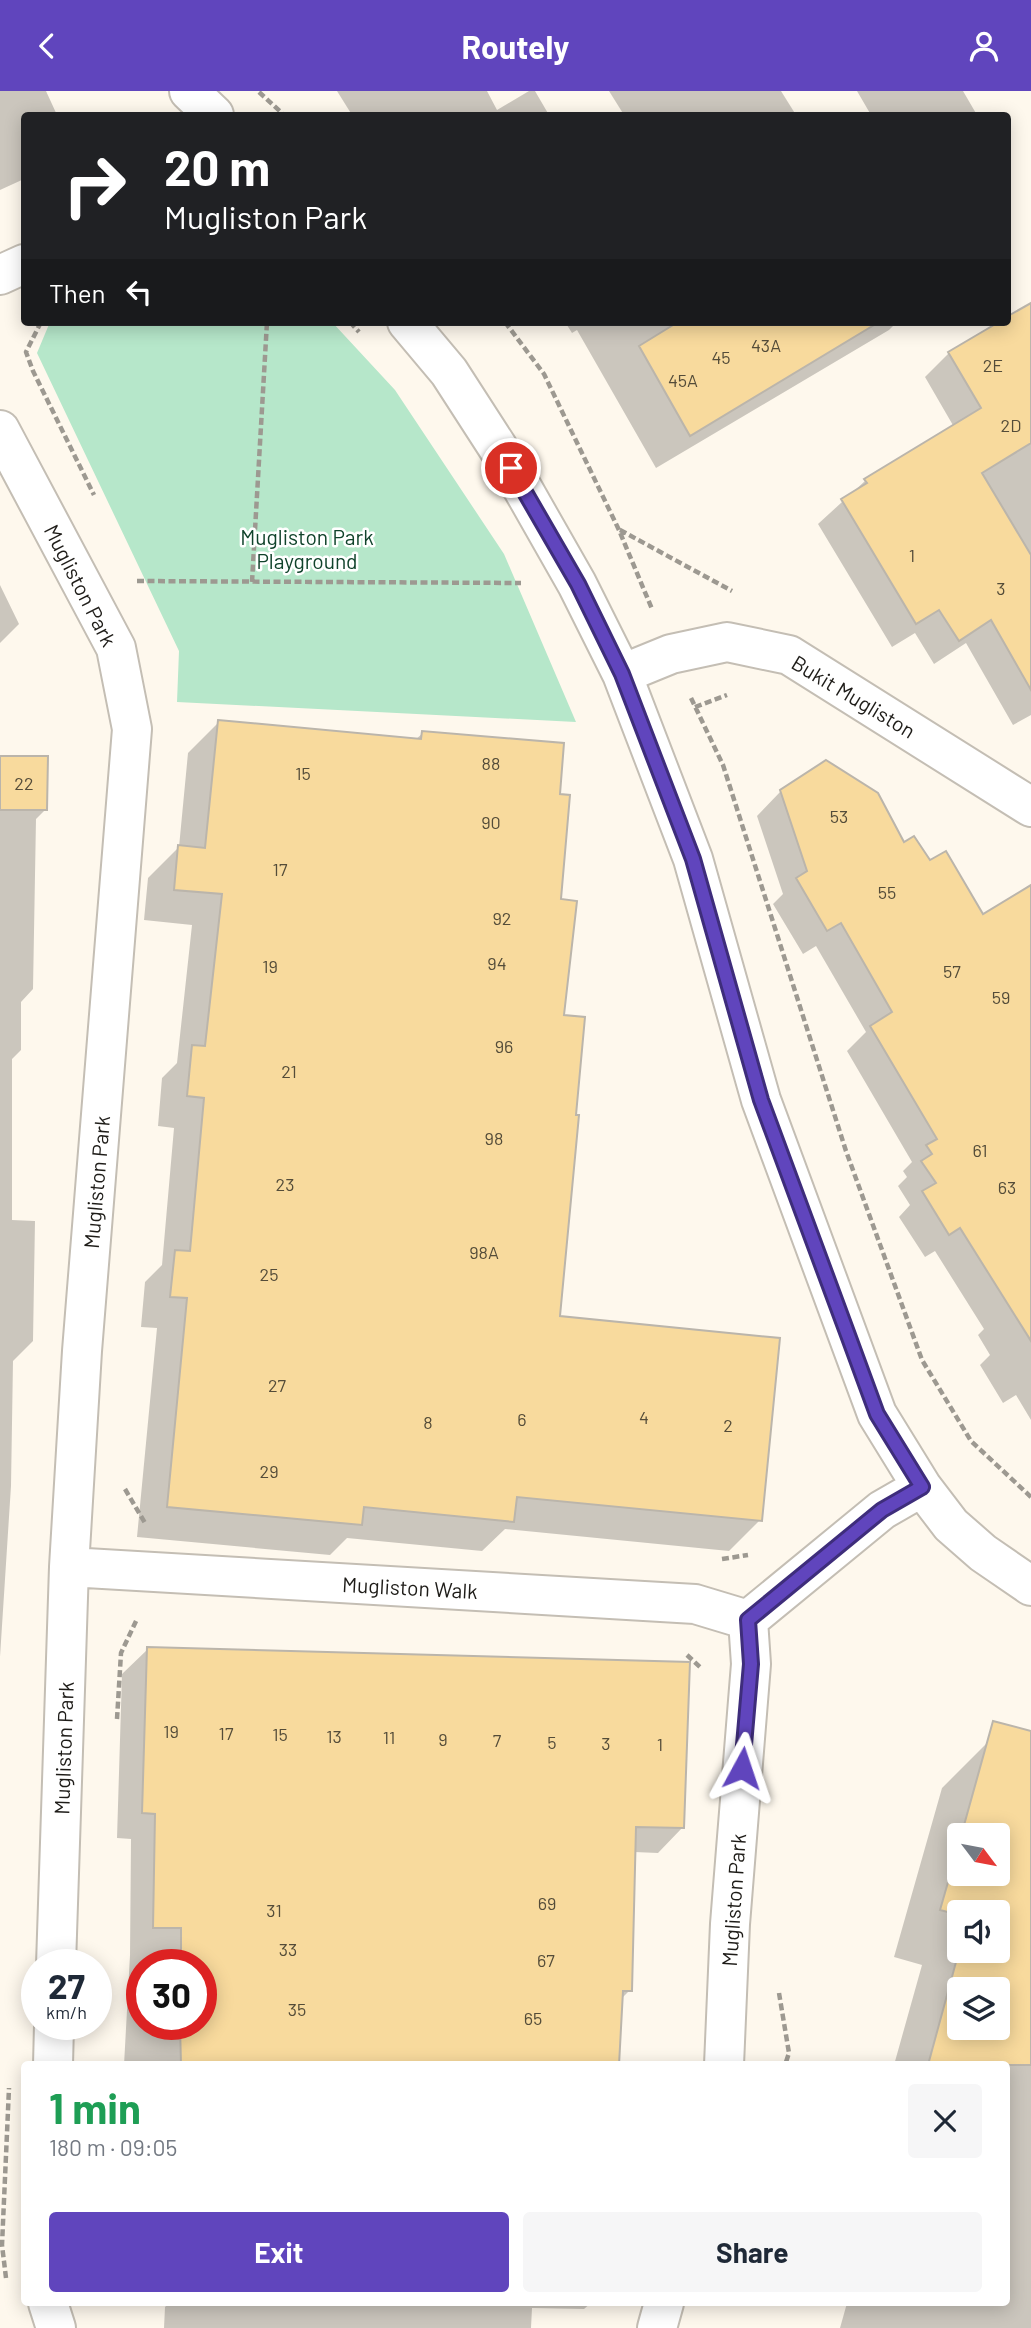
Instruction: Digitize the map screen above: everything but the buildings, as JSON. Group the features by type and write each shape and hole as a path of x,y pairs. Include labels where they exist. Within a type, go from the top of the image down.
{"street":[{"path":"189,91 211,112"},
{"path":"0,275 21,265"},
{"path":"410,326 449,372 511,468 578,584 622,674 693,859 761,1100 877,1414 922,1487 951,1525 983,1553 1031,1585"},
{"name":"Mugliston Park","path":"0,430 116,648 132,729 82,1351 69,1567 57,1949"},
{"name":"Bukit Mugliston","path":"622,674 671,653 727,642 789,655 1031,807"},
{"path":"748,1620 882,1510 922,1487"},
{"name":"Mugliston Walk","path":"69,1567 695,1604 748,1620"},
{"name":"Mugliston Park","path":"724,2061 730,1924 751,1664 748,1620"},
{"path":"53,2061 54,2040"},
{"path":"49,2306 57,2328"},
{"path":"657,2328 663,2306"}],"path":[{"path":"258,91 281,112"},
{"path":"252,582 267,326"},
{"path":"508,326 544,374 619,530 671,653 723,765 846,1151 922,1360 971,1441 1031,1497"},
{"path":"137,581 530,583"},
{"path":"145,1522 158,1524"},
{"path":"715,1560 755,1554"},
{"path":"778,1985 789,2053 786,2061"}],"green space":[{"name":"Mugliston Park Playground","path":"48,326 336,326 395,390 504,554 576,722 177,702 179,651 37,353"}],"route":[{"path":"511,468 578,584 622,674 693,859 761,1100 877,1414 922,1487 882,1510 748,1620 751,1664 742,1768"}]}
